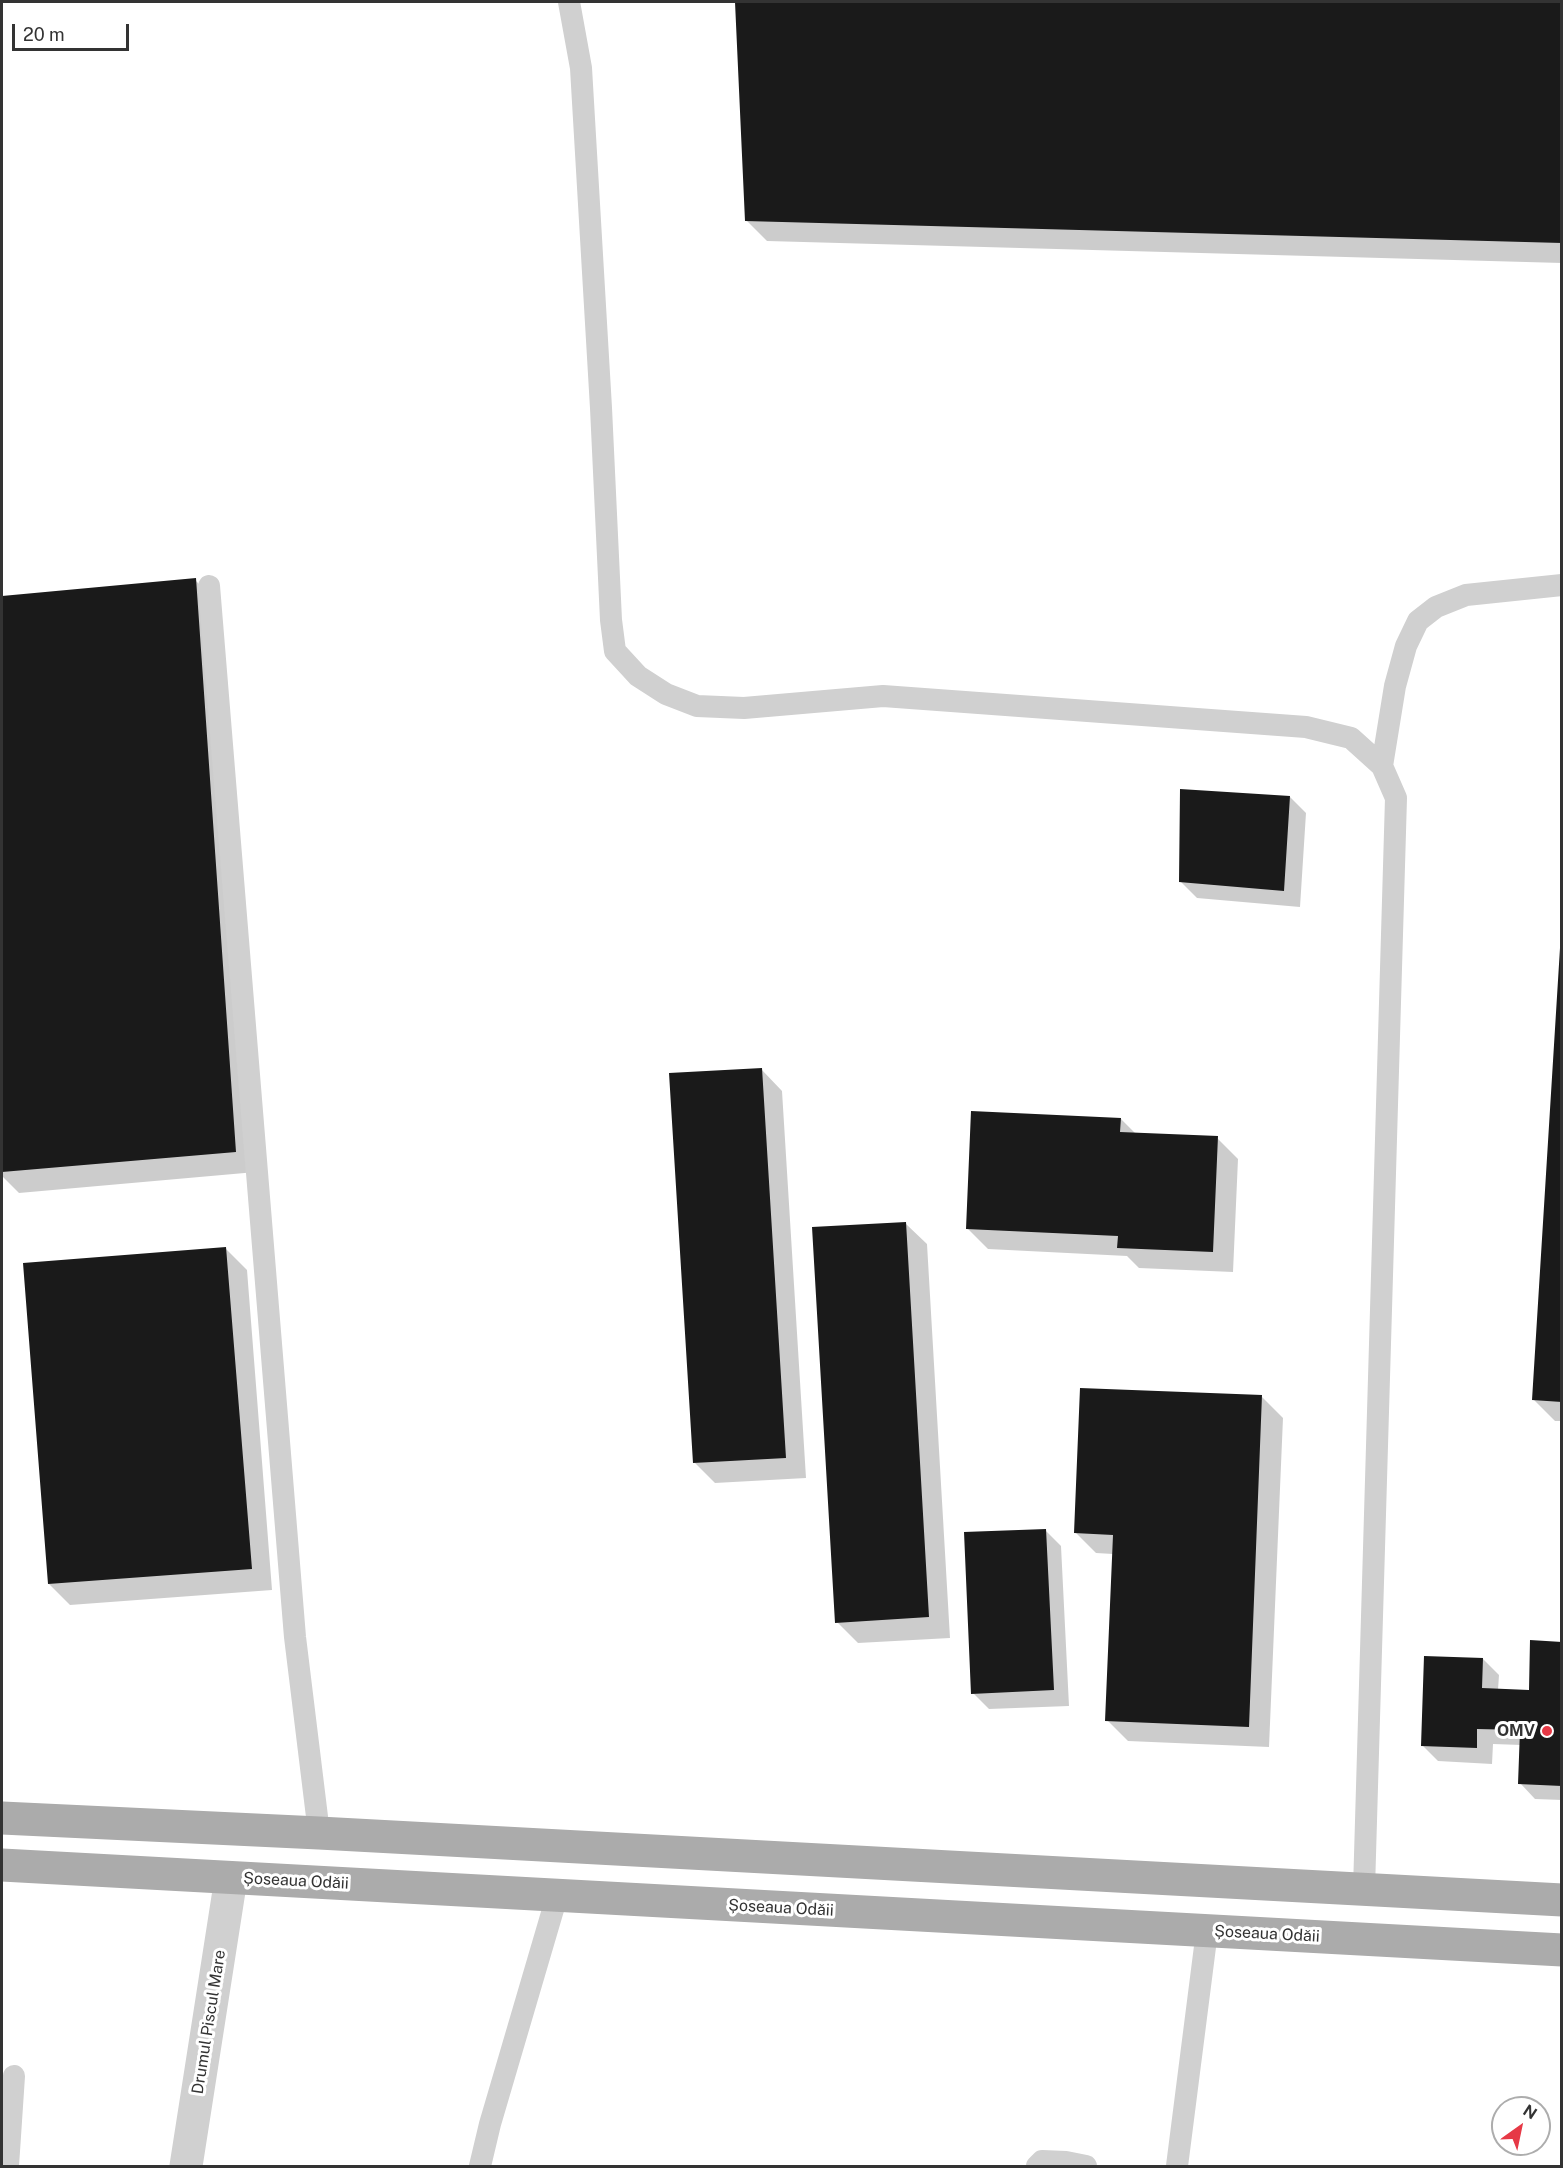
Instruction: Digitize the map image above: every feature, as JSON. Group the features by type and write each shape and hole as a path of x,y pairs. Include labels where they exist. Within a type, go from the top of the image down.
{"main road":[{"path":"2,1818 1562,1900"},
{"name":"Șoseaua Odăii","path":"2,1865 1562,1950"}],"street":[{"name":"Drumul Piscul Mare","path":"186,2166 231,1878"}],"lane":[{"path":"569,2 581,68 611,620 615,651 638,676 666,694 697,706 744,708 883,696 1306,727 1351,738 1382,766 1396,798 1364,1889"},
{"path":"1382,766 1395,686 1406,646 1418,621 1436,607 1466,595 1562,585"},
{"path":"209,586 295,1637 319,1833"},
{"path":"480,2166 490,2124 557,1896"},
{"path":"1177,2166 1207,1931"},
{"path":"8,2166 14,2076"},
{"path":"1037,2166 1042,2162 1066,2162 1086,2166"}],"building":[{"path":"735,2 1562,2 1562,243 745,221"},
{"path":"196,578 236,1152 2,1172 2,596"},
{"path":"1180,789 1290,796 1284,891 1179,882"},
{"path":"1560,948 1562,948 1562,1402 1532,1400"},
{"path":"762,1068 786,1458 693,1463 669,1073"},
{"path":"971,1111 1121,1118 1120,1132 1218,1136 1213,1252 1117,1248 1118,1236 966,1229"},
{"path":"906,1222 929,1617 835,1623 812,1227"},
{"path":"226,1247 252,1569 48,1584 23,1263"},
{"path":"1080,1388 1262,1395 1249,1727 1105,1721 1113,1535 1074,1533"},
{"path":"1046,1529 1054,1690 971,1694 964,1532"},
{"path":"1530,1640 1562,1642 1562,1786 1518,1784 1520,1730 1477,1729 1477,1748 1421,1746 1424,1656 1483,1658 1482,1688 1529,1690"}],"place":[{"name":"OMV","path":"1547,1731"}]}
